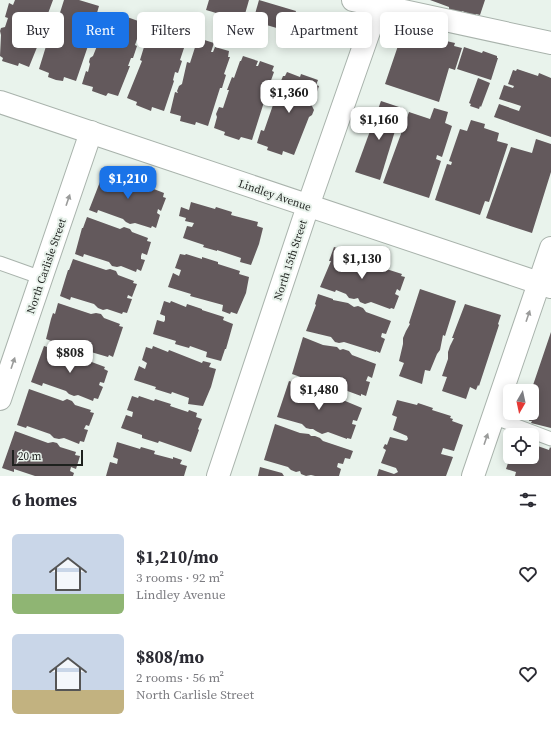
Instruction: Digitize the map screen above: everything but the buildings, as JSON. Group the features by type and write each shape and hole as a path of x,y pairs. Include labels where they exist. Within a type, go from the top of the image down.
{"street":[{"path":"353,0 379,3 551,43"},
{"name":"North 15th Street","path":"218,476 308,206 379,3"},
{"name":"Lindley Avenue","path":"0,102 545,285"},
{"name":"North Carlisle Street","path":"0,399 91,132"},
{"path":"473,476 493,417 545,285 551,248"}],"lane":[{"path":"0,263 42,278"},
{"path":"493,417 551,439"}]}
